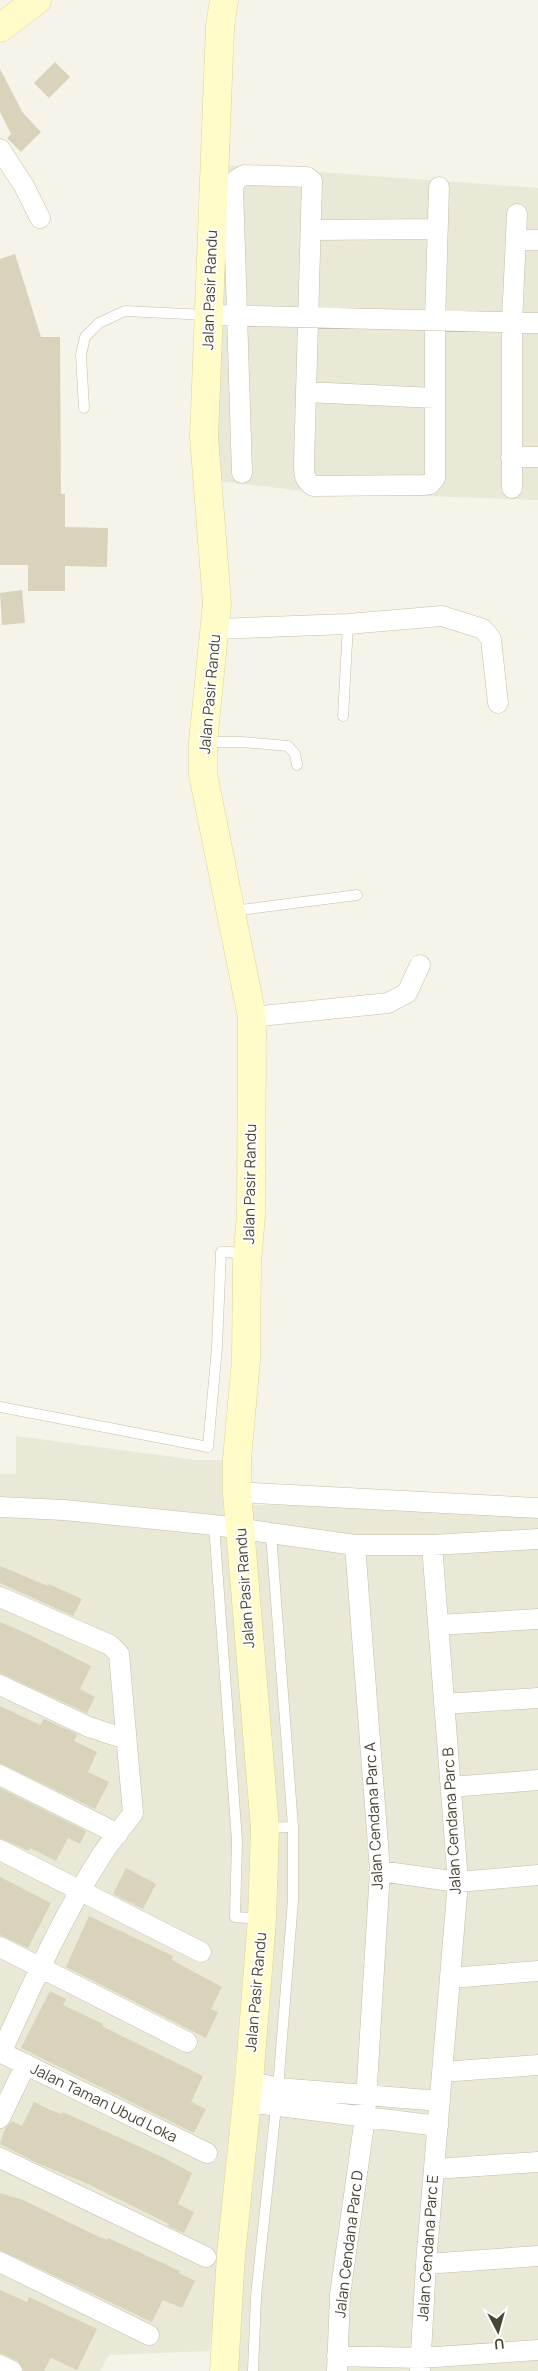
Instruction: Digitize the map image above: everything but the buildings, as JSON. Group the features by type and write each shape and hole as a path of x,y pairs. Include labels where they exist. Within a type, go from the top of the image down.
{"main road":[{"path":"0,28 38,0"},
{"name":"Jalan Pasir Randu","path":"224,0 220,27 204,437 216,569 216,629 203,742 204,774 219,858 232,911 252,1017 251,1215 247,1262 246,1360 237,1460 237,1492 264,1828 262,1919 248,2092 231,2255 224,2371"}],"street":[{"path":"0,149 24,186 40,218"},
{"path":"242,473 234,187 236,180 244,175 307,177 312,181 304,476 312,486 430,484 435,478 435,320 438,187"},
{"path":"512,488 512,322 517,214"},
{"path":"311,230 437,229"},
{"path":"516,240 538,240"},
{"path":"210,316 538,323"},
{"path":"306,392 435,398"},
{"path":"511,457 538,457"},
{"path":"216,629 348,624 442,616 483,629 491,639 498,703"},
{"path":"252,1017 388,1003 407,993 420,965"},
{"path":"237,1492 538,1508"},
{"path":"0,1506 64,1510 214,1525 355,1545 432,1545 538,1538"},
{"name":"Jalan Cendana Parc A","path":"355,1545 380,1870 365,2117"},
{"name":"Jalan Cendana Parc B","path":"432,1545 458,1882 438,2126"},
{"name":"Jalan Taman Ubud Loka","path":"0,1597 110,1645 119,1654 132,1813 104,1852 81,1890 41,1966 1,2053 207,2152"},
{"path":"438,1625 538,1619"},
{"path":"0,1685 89,1727 126,1739"},
{"path":"444,1704 538,1698"},
{"path":"0,1775 118,1834"},
{"path":"451,1787 538,1780"},
{"path":"0,1850 201,1952"},
{"path":"380,1870 458,1882 538,1875"},
{"path":"0,1947 41,1966 187,2042"},
{"path":"450,1978 538,1970"},
{"path":"0,2118 26,2064"},
{"path":"442,2072 538,2065"},
{"path":"248,2092 365,2117 438,2126"},
{"path":"277,2097 367,2095 440,2101"},
{"name":"Jalan Cendana Parc D","path":"337,2364 340,2295 365,2117"},
{"name":"Jalan Cendana Parc E","path":"420,2365 426,2264 438,2126"},
{"path":"0,2158 206,2257"},
{"path":"434,2169 538,2162"},
{"path":"426,2264 538,2256"},
{"path":"0,2262 149,2335"},
{"path":"337,2364 420,2365 538,2350"},
{"path":"0,2366 12,2371"}],"lane":[{"path":"84,408 82,355 85,337 99,323 124,311 210,316"},
{"path":"343,716 348,624"},
{"path":"203,742 242,742 288,746 295,754 297,765"},
{"path":"232,911 357,895"},
{"path":"0,1407 208,1447 217,1347 221,1252 232,1252 247,1262"},
{"path":"214,1525 237,1841 235,1917 262,1919"},
{"path":"253,2371 256,2296 277,2097 293,1900 293,1827 271,1534"},
{"path":"264,1828 293,1827"}],"shaded area":[{"path":"223,165 538,188 538,500 313,492 216,481"},
{"path":"16,1436 196,1460 224,1460 253,1839 247,1935 210,2351 109,2355 100,2371 0,2371 0,1474 16,1474"},
{"path":"296,1504 441,1513 538,1514 538,2371 233,2371 271,1892 250,1505"}]}
